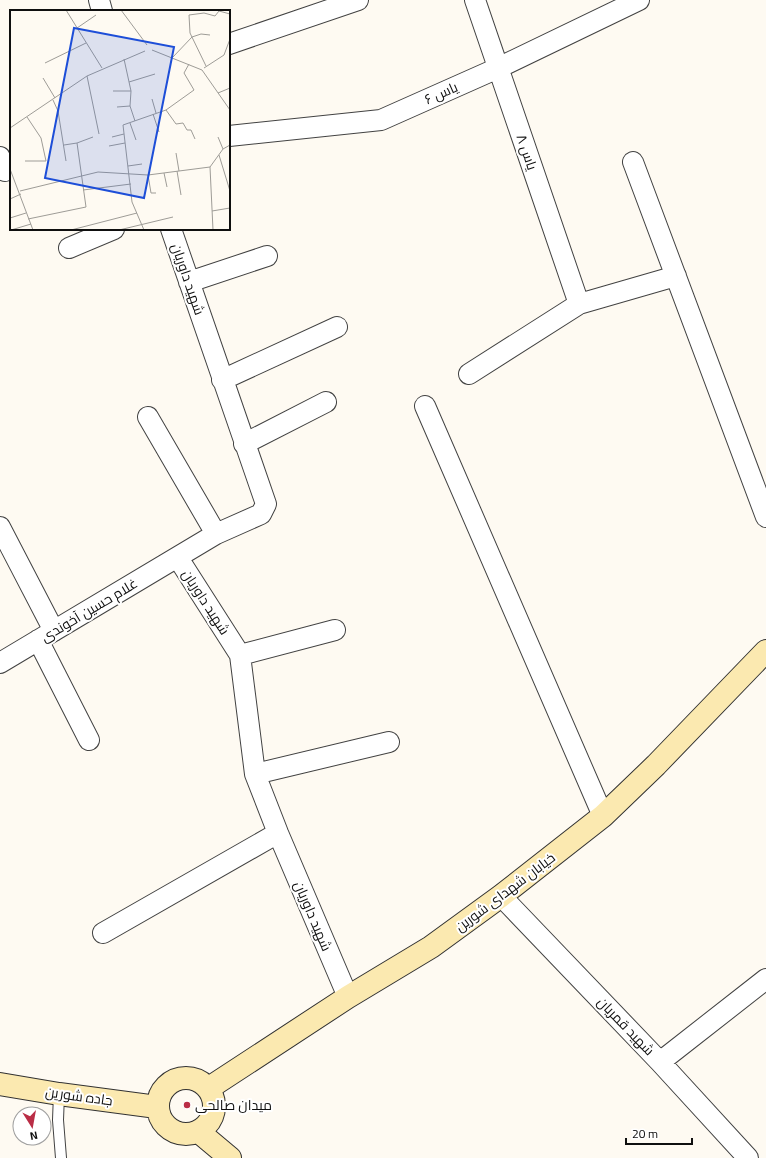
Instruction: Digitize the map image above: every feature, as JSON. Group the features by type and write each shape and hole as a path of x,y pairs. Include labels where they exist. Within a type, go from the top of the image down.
{"street":[{"path":"99,0 102,10"},
{"path":"230,44 358,0"},
{"name":"یاس ۸","path":"475,0 579,304"},
{"name":"یاس ۶","path":"230,136 381,120 498,68 638,0"},
{"path":"633,162 766,517"},
{"path":"69,248 112,230"},
{"name":"شهید داوریان","path":"171,230 244,444 266,504 261,514 216,534 178,558 240,655 255,774 278,833 348,997"},
{"path":"189,282 267,256"},
{"path":"469,374 579,304 676,276"},
{"path":"222,380 337,327"},
{"path":"244,444 326,402"},
{"path":"425,406 603,816"},
{"path":"148,417 216,534"},
{"path":"0,527 89,740"},
{"name":"غلام حسین آخوندی","path":"0,663 178,558"},
{"path":"240,655 335,630"},
{"name":"خیابان شهدای شورین","path":"209,1088 348,997 431,947 501,896 603,816 656,766 766,651"},
{"path":"255,774 389,742"},
{"path":"104,933 278,833"},
{"name":"شهید قمریان","path":"501,896 660,1062 747,1158"},
{"path":"660,1062 766,980"},
{"path":"177,1079 194,1079 202,1082 209,1088 215,1104 212,1120 206,1127 199,1132 190,1135 171,1131 164,1124 159,1116 159,1098 169,1083 177,1079"},
{"name":"جاده شورين","path":"0,1084 59,1094 158,1107"},
{"path":"199,1132 230,1158"}],"lane":[{"path":"59,1094 58,1120 61,1158"}],"place":[{"name":"میدان صالحی","path":"187,1105"}]}
